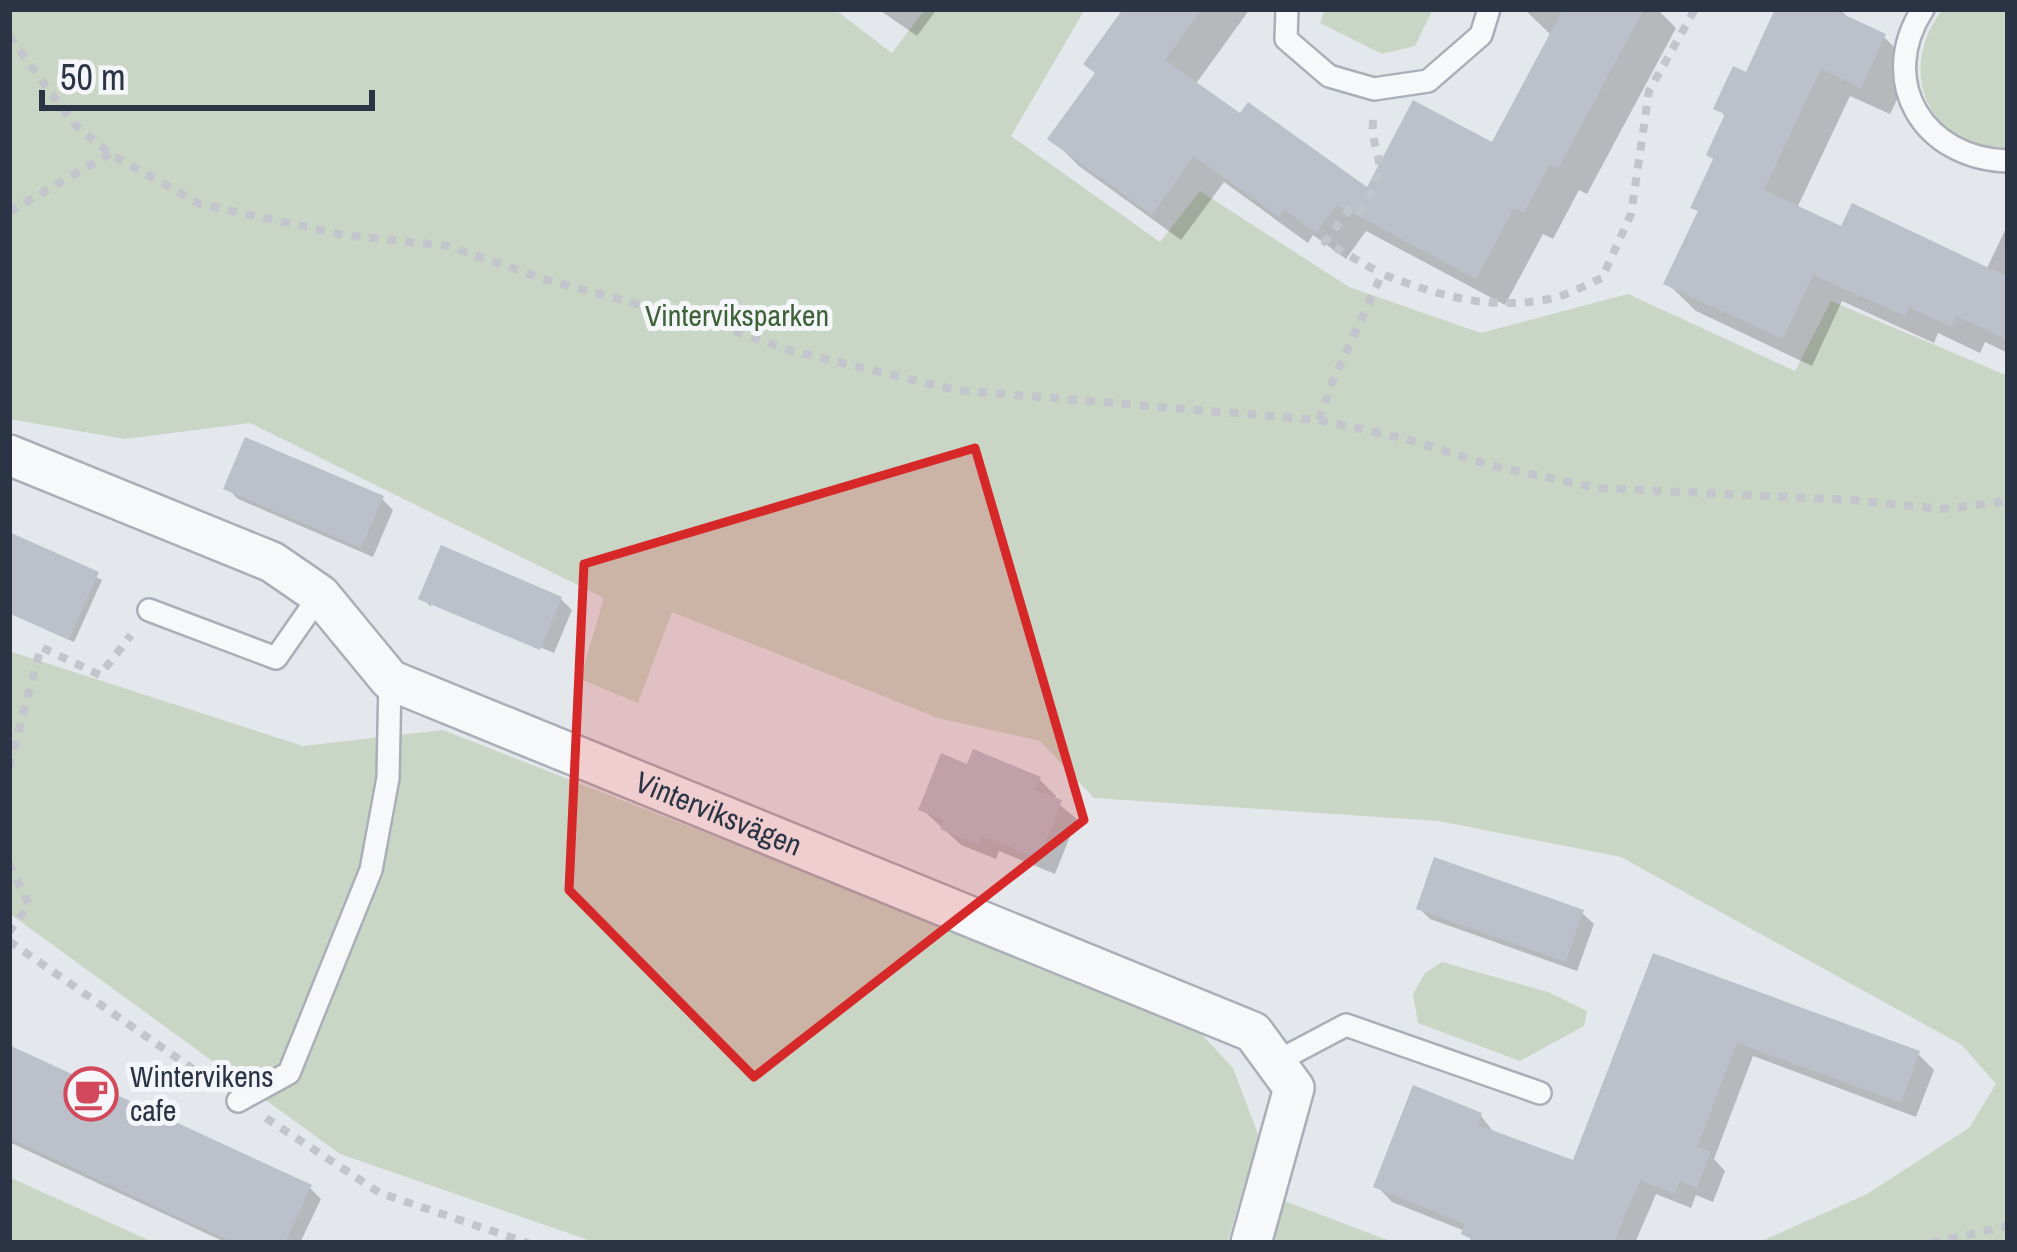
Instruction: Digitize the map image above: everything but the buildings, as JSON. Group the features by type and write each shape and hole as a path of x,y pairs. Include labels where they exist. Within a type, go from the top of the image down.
{"street":[{"name":"Vinterviksvägen","path":"9,455 272,562 320,595 390,680 1253,1032 1276,1062"},
{"path":"1251,1243 1294,1088 1276,1062"}],"lane":[{"path":"1287,9 1286,39 1329,76 1374,89 1428,81 1481,35 1489,9"},
{"path":"1923,9 1911,28 1904,59 1907,92 1921,121 1944,143 1973,157 2008,160"},
{"path":"149,610 276,658 320,595"},
{"path":"238,1101 289,1073 371,870 388,778 390,680"},
{"path":"1276,1062 1346,1024 1540,1093"}],"path":[{"path":"1374,89 1371,143 1379,162 1378,178 1360,211 1352,206 1325,242 1382,274 1444,298 1551,299 1601,278 1630,214 1649,91 1695,9"},
{"path":"9,37 74,124 110,154 200,204 344,235 448,246 547,280 789,350 955,390 1319,420 1597,488 1942,509 2008,501"},
{"path":"9,212 110,154"},
{"path":"1319,420 1331,383 1382,274"},
{"path":"9,767 41,647 100,674 149,610"},
{"path":"9,862 29,904 9,932"},
{"path":"1931,1243 2008,1226"}],"highlighted area":[{"path":"975,448 1084,820 754,1077 569,890 584,564"}],"green space":[{"name":"Vinterviksparken","path":"9,9 834,9 892,53 925,9 1085,9 1011,136 1160,242 1200,191 1349,287 1481,333 1628,294 1795,371 1831,301 2008,376 2008,1243 1757,1243 1867,1194 1969,1128 1996,1084 1962,1045 1621,857 1439,821 1094,798 1040,741 938,718 672,612 638,703 580,679 604,598 250,423 125,439 9,419"},
{"path":"1325,9 1433,9 1415,46 1382,54 1320,23"},
{"path":"1943,9 2008,9 2008,148 1975,144 1952,131 1927,101 1921,65 1924,45"},
{"path":"9,651 303,746 443,730 1191,1023 1233,1068 1259,1137 1227,1243 597,1243 340,1154 9,913"},
{"path":"1442,962 1548,992 1587,1011 1584,1026 1520,1061 1418,1023 1413,994 1425,973"},
{"path":"9,1177 155,1243 9,1243"},
{"path":"1282,1200 1395,1243 1271,1243"}],"place":[{"name":"Wintervikens cafe","path":"91,1094"}]}
